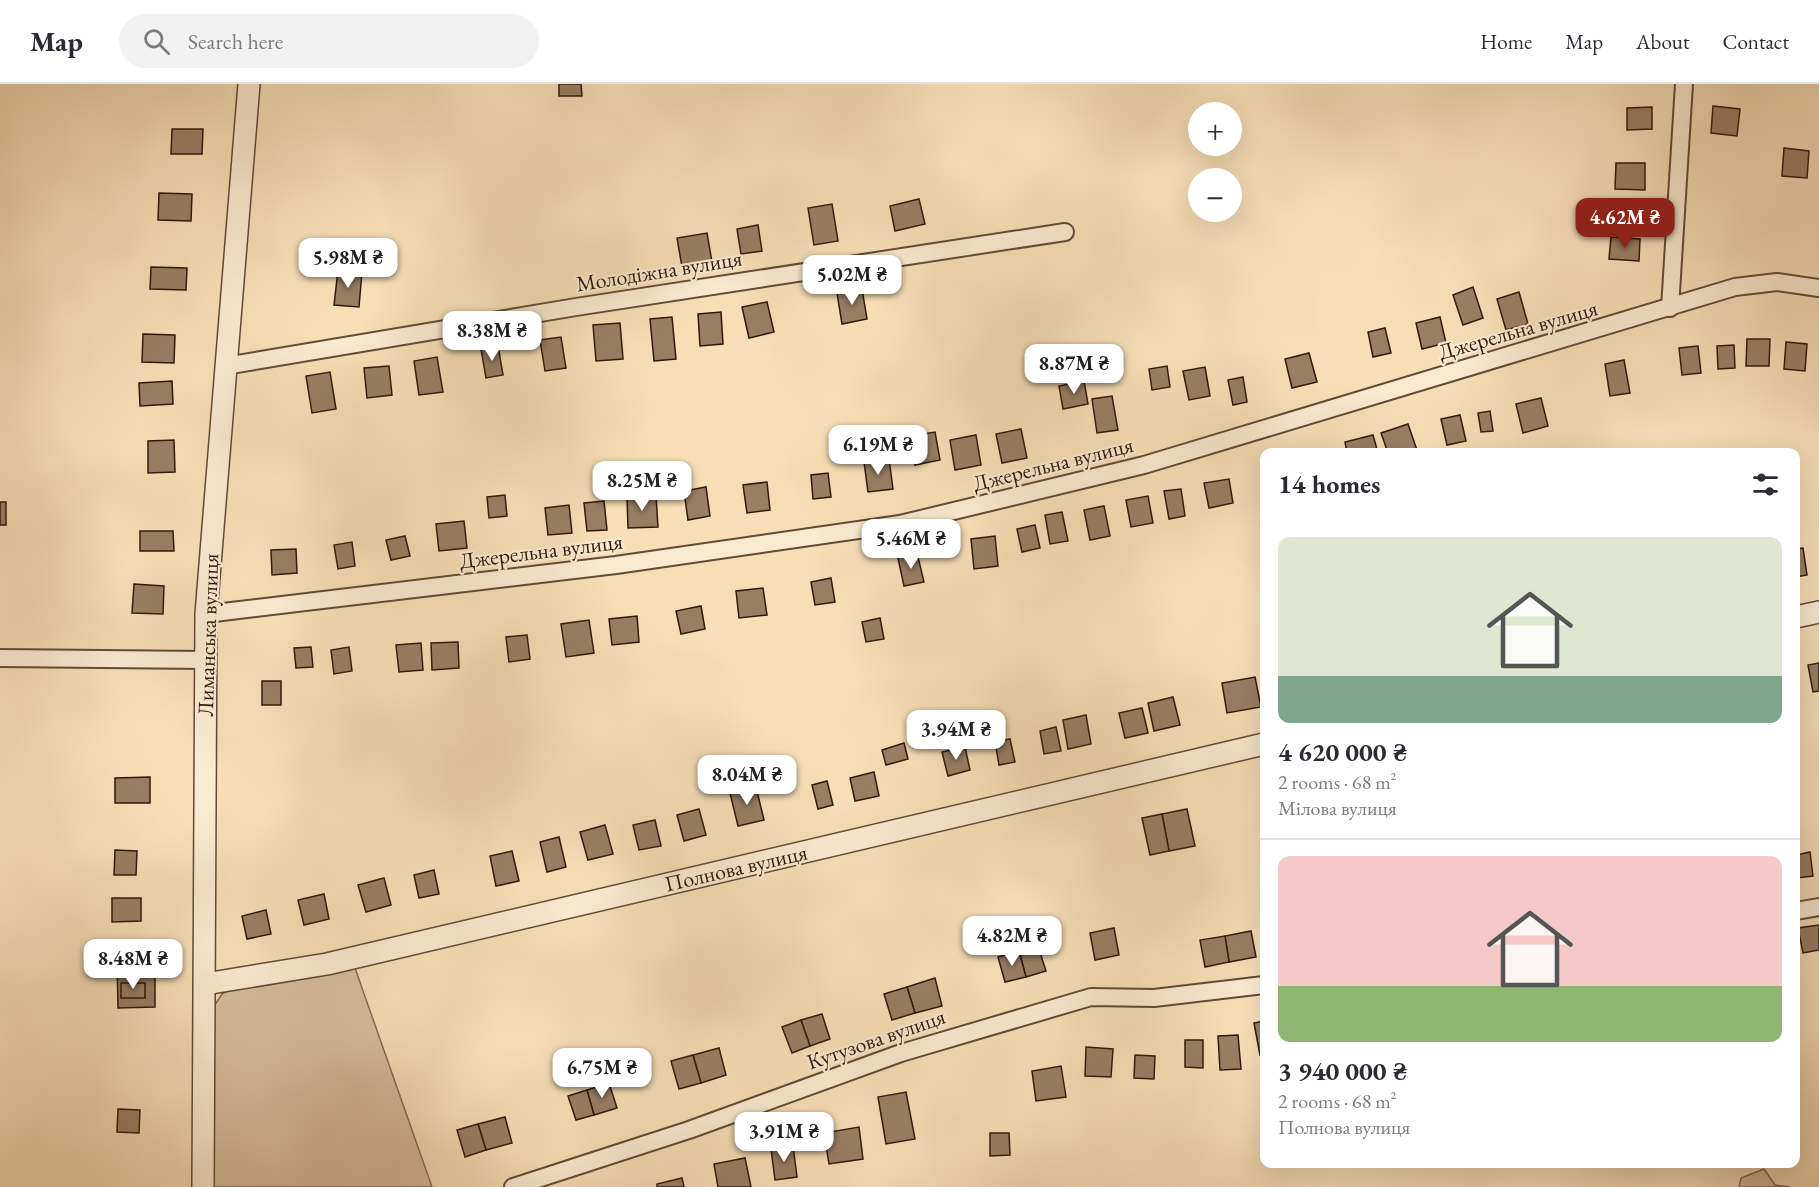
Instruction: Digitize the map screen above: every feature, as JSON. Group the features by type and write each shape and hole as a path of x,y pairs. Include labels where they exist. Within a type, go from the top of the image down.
{"street":[{"name":"Лиманська вулиця","path":"203,1187 206,614 249,84"},
{"path":"1670,308 1684,84"},
{"name":"Молодіжна вулиця","path":"225,366 576,307 1065,232"},
{"name":"Джерельна вулиця","path":"206,614 615,565 900,524 1144,465 1735,287 1777,282 1819,288"},
{"path":"1800,616 1819,612"},
{"path":"0,658 205,660"},
{"name":"Полнова вулиця","path":"205,984 327,964 1260,745"},
{"path":"1800,910 1819,907"},
{"name":"Кутузова вулиця","path":"513,1187 689,1130 901,1053 1091,997 1155,998 1260,985"}],"shaded area":[{"path":"355,968 432,1187 210,1187 214,1006 222,994 235,986"},
{"path":"1764,1169 1775,1185 1790,1187 1739,1187 1741,1178"}],"building":[{"path":"559,84 581,84 582,96 559,96"},
{"path":"1713,106 1740,109 1737,136 1711,133"},
{"path":"1652,107 1652,129 1627,130 1627,108"},
{"path":"172,129 203,129 202,154 171,154"},
{"path":"1784,148 1809,151 1807,178 1782,176"},
{"path":"1616,163 1645,163 1645,190 1615,189"},
{"path":"159,193 192,194 191,221 158,220"},
{"path":"919,199 925,224 895,231 890,206"},
{"path":"1616,203 1648,205 1647,222 1615,220"},
{"path":"832,204 838,241 814,245 808,208"},
{"path":"758,225 762,251 741,254 737,229"},
{"path":"707,233 712,262 682,267 677,238"},
{"path":"1611,237 1640,239 1639,261 1609,259"},
{"path":"151,267 187,268 186,290 150,289"},
{"path":"338,270 362,272 359,307 334,305"},
{"path":"1473,287 1483,318 1463,325 1453,295"},
{"path":"862,289 867,319 842,324 837,293"},
{"path":"1519,292 1528,324 1506,330 1497,299"},
{"path":"767,302 774,332 749,338 742,307"},
{"path":"721,312 723,344 700,346 698,314"},
{"path":"672,317 676,359 654,361 650,319"},
{"path":"1440,317 1446,343 1422,349 1416,323"},
{"path":"620,323 623,359 596,361 593,325"},
{"path":"1385,328 1391,353 1373,357 1368,332"},
{"path":"143,334 175,335 174,363 142,362"},
{"path":"561,337 566,368 545,371 540,340"},
{"path":"1747,339 1770,339 1769,366 1746,366"},
{"path":"1786,342 1807,344 1805,371 1784,369"},
{"path":"1734,345 1735,368 1718,369 1717,346"},
{"path":"498,346 503,375 486,378 481,349"},
{"path":"1698,346 1701,373 1682,375 1679,348"},
{"path":"1309,353 1317,382 1292,388 1285,359"},
{"path":"437,357 443,392 419,395 414,361"},
{"path":"1624,360 1630,393 1610,396 1605,364"},
{"path":"389,366 392,395 367,398 364,368"},
{"path":"1167,366 1170,387 1152,390 1149,369"},
{"path":"1205,367 1210,396 1189,400 1183,371"},
{"path":"330,372 336,409 312,413 306,376"},
{"path":"1243,377 1247,402 1233,405 1228,380"},
{"path":"172,381 173,404 140,406 139,383"},
{"path":"1084,381 1088,404 1063,409 1059,386"},
{"path":"1112,396 1118,430 1097,433 1092,399"},
{"path":"1541,398 1548,426 1523,433 1516,404"},
{"path":"1490,411 1493,431 1481,432 1478,413"},
{"path":"1460,415 1466,441 1447,445 1441,419"},
{"path":"1408,424 1416,448 1386,448 1381,433"},
{"path":"1021,429 1027,458 1002,463 996,434"},
{"path":"935,432 940,460 915,465 910,436"},
{"path":"976,435 981,465 955,470 950,440"},
{"path":"1373,435 1377,448 1346,448 1345,442"},
{"path":"174,440 175,472 148,473 148,441"},
{"path":"889,459 893,489 868,492 864,462"},
{"path":"828,473 831,497 813,499 811,475"},
{"path":"1229,479 1233,503 1209,508 1204,483"},
{"path":"767,482 770,510 747,513 743,485"},
{"path":"706,487 710,516 688,520 684,491"},
{"path":"1181,489 1185,516 1169,519 1164,491"},
{"path":"505,495 507,516 489,518 487,497"},
{"path":"656,496 658,527 628,528 627,497"},
{"path":"1148,496 1153,523 1131,527 1126,500"},
{"path":"604,501 607,530 587,531 584,503"},
{"path":"0,502 6,502 6,525 0,525"},
{"path":"569,505 572,533 548,535 545,508"},
{"path":"1104,506 1110,536 1090,540 1084,510"},
{"path":"1062,512 1068,541 1050,544 1045,515"},
{"path":"464,521 467,548 439,551 436,524"},
{"path":"1035,525 1040,548 1022,552 1017,529"},
{"path":"140,531 173,531 174,551 140,551"},
{"path":"405,536 410,556 391,560 386,540"},
{"path":"995,536 998,566 974,569 971,539"},
{"path":"352,542 355,566 338,569 334,545"},
{"path":"1800,548 1803,548 1807,575 1800,576"},
{"path":"296,549 297,573 272,575 271,550"},
{"path":"917,553 924,582 904,586 898,558"},
{"path":"831,578 835,602 815,605 811,582"},
{"path":"134,584 164,586 163,614 132,613"},
{"path":"763,588 767,615 739,618 736,591"},
{"path":"701,606 705,629 681,634 676,611"},
{"path":"637,616 639,642 612,645 609,619"},
{"path":"880,618 884,639 866,642 862,622"},
{"path":"589,620 594,653 566,657 561,624"},
{"path":"527,635 530,659 509,662 506,637"},
{"path":"458,642 459,668 432,670 431,643"},
{"path":"421,643 423,670 399,672 396,645"},
{"path":"311,647 313,667 296,668 294,648"},
{"path":"349,647 352,671 334,674 331,650"},
{"path":"1819,663 1819,691 1813,692 1808,665"},
{"path":"1255,677 1260,707 1227,713 1222,683"},
{"path":"262,681 281,681 281,705 262,705"},
{"path":"1173,697 1180,725 1154,731 1148,703"},
{"path":"1142,708 1148,733 1125,738 1119,713"},
{"path":"1086,715 1091,744 1068,749 1063,720"},
{"path":"1056,727 1061,751 1044,754 1040,731"},
{"path":"1010,739 1015,762 999,765 995,742"},
{"path":"904,743 908,759 886,765 882,750"},
{"path":"965,747 970,770 948,776 942,752"},
{"path":"874,772 879,796 855,801 850,778"},
{"path":"150,777 150,803 115,803 115,778"},
{"path":"827,781 833,805 818,809 812,785"},
{"path":"756,787 764,820 738,826 730,793"},
{"path":"699,809 706,835 684,841 677,815"},
{"path":"1187,809 1195,846 1169,851 1162,814"},
{"path":"1162,814 1169,851 1150,855 1142,818"},
{"path":"655,820 661,846 639,850 633,825"},
{"path":"605,825 613,854 588,860 580,832"},
{"path":"559,837 566,867 547,872 540,842"},
{"path":"115,850 137,851 136,875 114,875"},
{"path":"512,851 519,881 496,886 490,856"},
{"path":"1810,852 1813,876 1800,878 1800,854"},
{"path":"434,870 439,894 419,898 414,875"},
{"path":"384,878 391,905 366,912 358,885"},
{"path":"324,894 329,919 304,925 298,900"},
{"path":"112,898 141,898 141,921 112,922"},
{"path":"266,910 271,934 247,939 242,916"},
{"path":"1819,925 1819,950 1803,953 1800,928"},
{"path":"1114,928 1119,955 1095,960 1090,933"},
{"path":"1251,931 1256,957 1229,962 1225,936"},
{"path":"1225,936 1229,962 1205,967 1200,940"},
{"path":"1038,946 1046,971 1026,977 1019,951"},
{"path":"1019,951 1026,977 1005,982 998,957"},
{"path":"155,961 155,1007 118,1008 117,962"},
{"path":"935,978 942,1006 915,1013 907,987"},
{"path":"121,983 145,983 145,998 121,998"},
{"path":"907,987 915,1013 892,1020 884,994"},
{"path":"822,1014 830,1039 810,1046 801,1020"},
{"path":"801,1020 810,1046 792,1053 782,1027"},
{"path":"1260,1022 1260,1055 1254,1023"},
{"path":"1238,1035 1241,1069 1220,1070 1218,1036"},
{"path":"1185,1040 1203,1040 1203,1068 1185,1067"},
{"path":"1086,1047 1113,1049 1111,1077 1085,1076"},
{"path":"719,1048 726,1075 701,1083 693,1055"},
{"path":"693,1055 701,1083 679,1089 671,1061"},
{"path":"1135,1055 1155,1056 1154,1079 1134,1078"},
{"path":"1061,1066 1066,1097 1036,1101 1032,1071"},
{"path":"609,1083 617,1108 594,1115 587,1090"},
{"path":"587,1090 594,1115 576,1120 568,1096"},
{"path":"906,1092 915,1139 886,1144 878,1097"},
{"path":"118,1109 140,1110 139,1133 117,1132"},
{"path":"505,1117 512,1143 486,1150 478,1124"},
{"path":"478,1124 486,1150 465,1157 457,1130"},
{"path":"859,1127 863,1159 829,1164 824,1133"},
{"path":"990,1133 1009,1133 1010,1155 990,1156"},
{"path":"793,1146 797,1177 775,1180 771,1149"},
{"path":"745,1158 751,1187 718,1187 714,1164"},
{"path":"682,1178 684,1187 657,1187 657,1184"}]}
